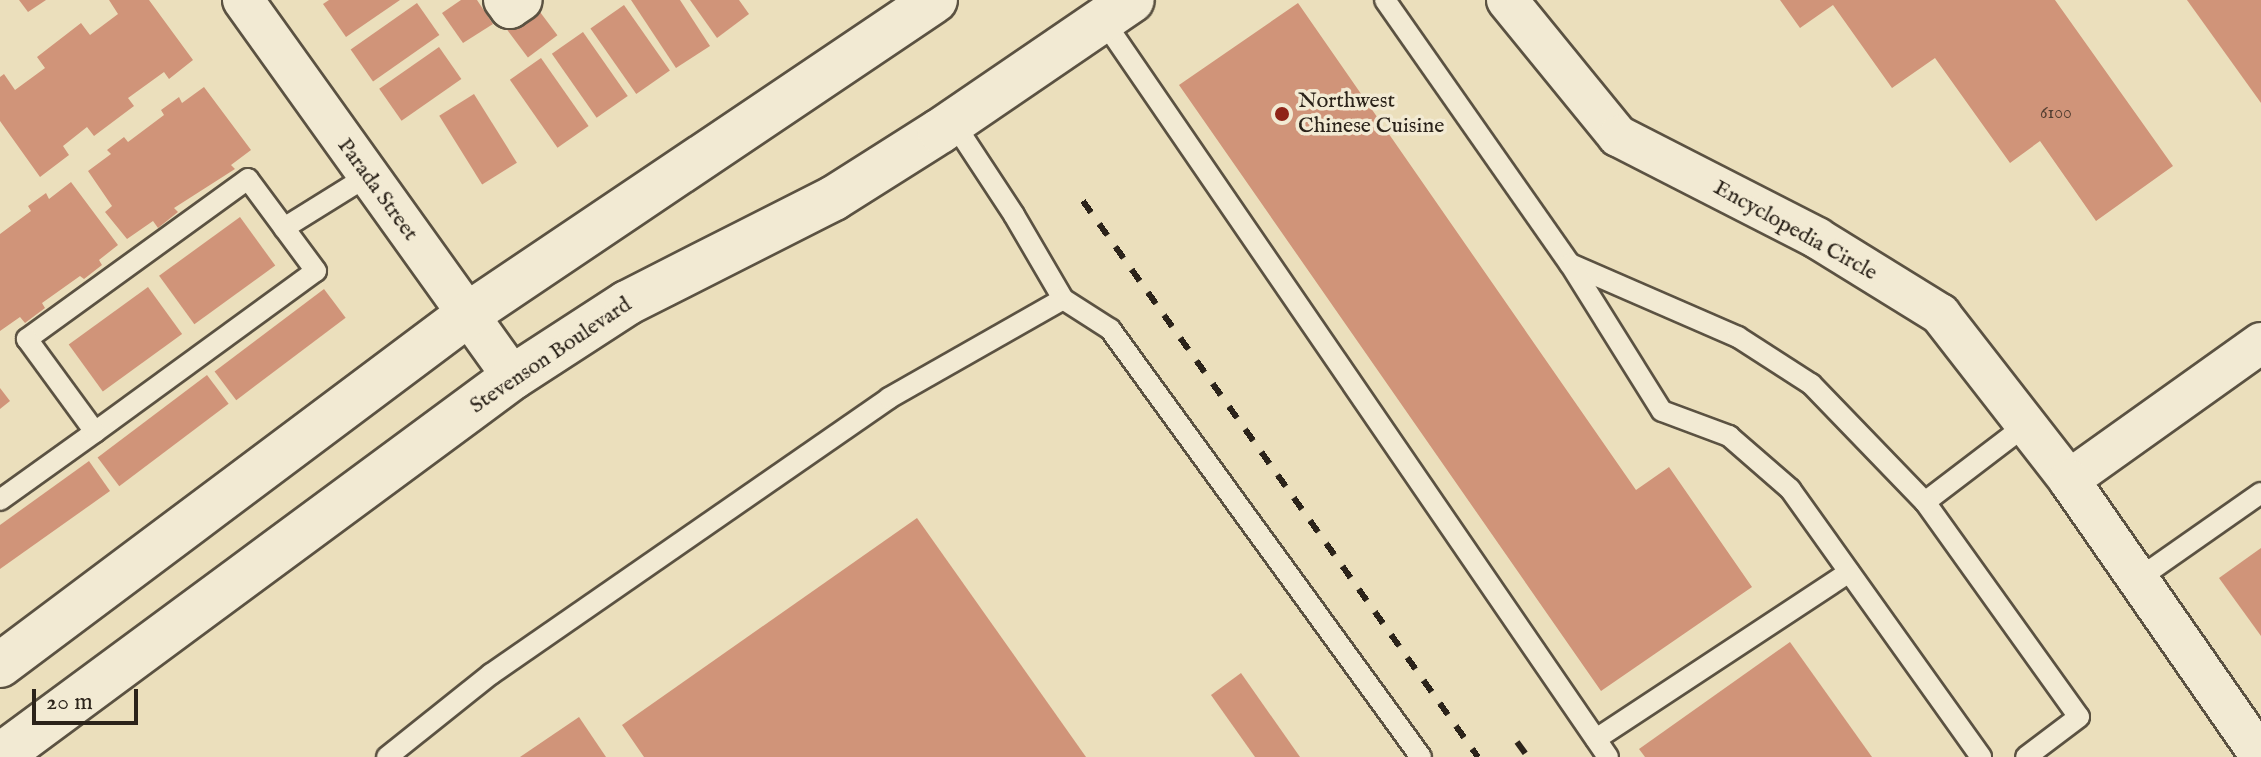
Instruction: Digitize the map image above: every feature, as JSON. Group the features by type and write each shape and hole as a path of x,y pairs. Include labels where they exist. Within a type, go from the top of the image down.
{"main road":[{"path":"0,665 467,315 935,0"},
{"name":"Stevenson Boulevard","path":"0,756 513,377 627,303 834,198 953,122 1117,10"}],"street":[{"name":"Parada Street","path":"243,0 366,177 513,377"},
{"path":"504,0 510,8 522,0"},
{"name":"Encyclopedia Circle","path":"1507,0 1618,136 1817,238 1940,314 2069,480 2257,743"},
{"path":"2069,480 2261,343"}],"lane":[{"path":"1385,0 1570,264 1662,411 1729,436 1790,489 1981,757"},
{"path":"1117,10 1608,757"},
{"path":"953,122 1014,215 1063,299 1110,329 1421,757"},
{"path":"284,228 366,177"},
{"path":"0,500 95,432 316,271 248,179 27,339 95,432"},
{"path":"1570,264 1738,337 1811,384 1925,502 2079,717 2026,757"},
{"path":"387,757 491,674 889,398 1063,299"},
{"path":"1925,502 2026,425"},
{"path":"2138,579 2261,493"},
{"path":"1596,739 1849,572"}],"building":[{"path":"19,0 46,0 28,12"},
{"path":"109,0 149,0 193,60 169,79 164,72 128,98 134,106 94,136 87,127 63,146 69,155 40,177 0,121 0,77 4,74 15,90 45,68 37,57 81,23 90,35 118,14"},
{"path":"329,0 400,0 346,37 323,4"},
{"path":"461,0 477,0 493,24 463,43 442,13"},
{"path":"631,0 680,0 710,46 676,68"},
{"path":"690,0 739,0 749,14 717,38"},
{"path":"1780,0 2055,0 2173,166 2096,221 2040,141 2010,163 1935,58 1892,88 1833,5 1800,28"},
{"path":"2187,0 2261,0 2261,103"},
{"path":"417,3 439,35 373,81 351,49"},
{"path":"1298,3 1636,490 1669,467 1752,587 1601,691 1179,85"},
{"path":"624,5 670,71 636,94 590,29"},
{"path":"537,8 557,35 528,57 507,30"},
{"path":"583,32 628,96 597,118 552,54"},
{"path":"439,47 461,79 402,121 379,89"},
{"path":"541,58 589,126 557,148 510,80"},
{"path":"204,87 251,150 231,165 235,169 174,208 178,212 158,228 153,221 127,239 105,212 112,206 88,171 111,154 107,150 124,137 128,142 164,115 161,110 179,97 182,103"},
{"path":"474,94 517,163 482,184 439,116"},
{"path":"71,182 118,245 99,260 102,265 84,279 80,276 42,303 45,308 25,323 20,317 0,331 0,234 31,211 28,206 46,193 49,199"},
{"path":"240,217 275,266 194,324 159,276"},
{"path":"148,287 182,334 103,392 69,345"},
{"path":"324,289 346,318 236,400 215,371"},
{"path":"207,375 229,404 119,486 98,457"},
{"path":"0,388 10,401 0,409"},
{"path":"89,461 110,491 0,569 0,525"},
{"path":"917,518 1086,757 644,757 622,725"},
{"path":"2261,548 2261,636 2219,578"},
{"path":"1790,642 1872,757 1645,757 1639,749"},
{"path":"1241,673 1300,757 1255,757 1211,695"},
{"path":"579,717 606,757 520,757"}],"railway":[{"path":"1083,201 1478,757"},
{"path":"1517,742 1528,757"}],"place":[{"name":"Northwest Chinese Cuisine","path":"1282,114"}]}
